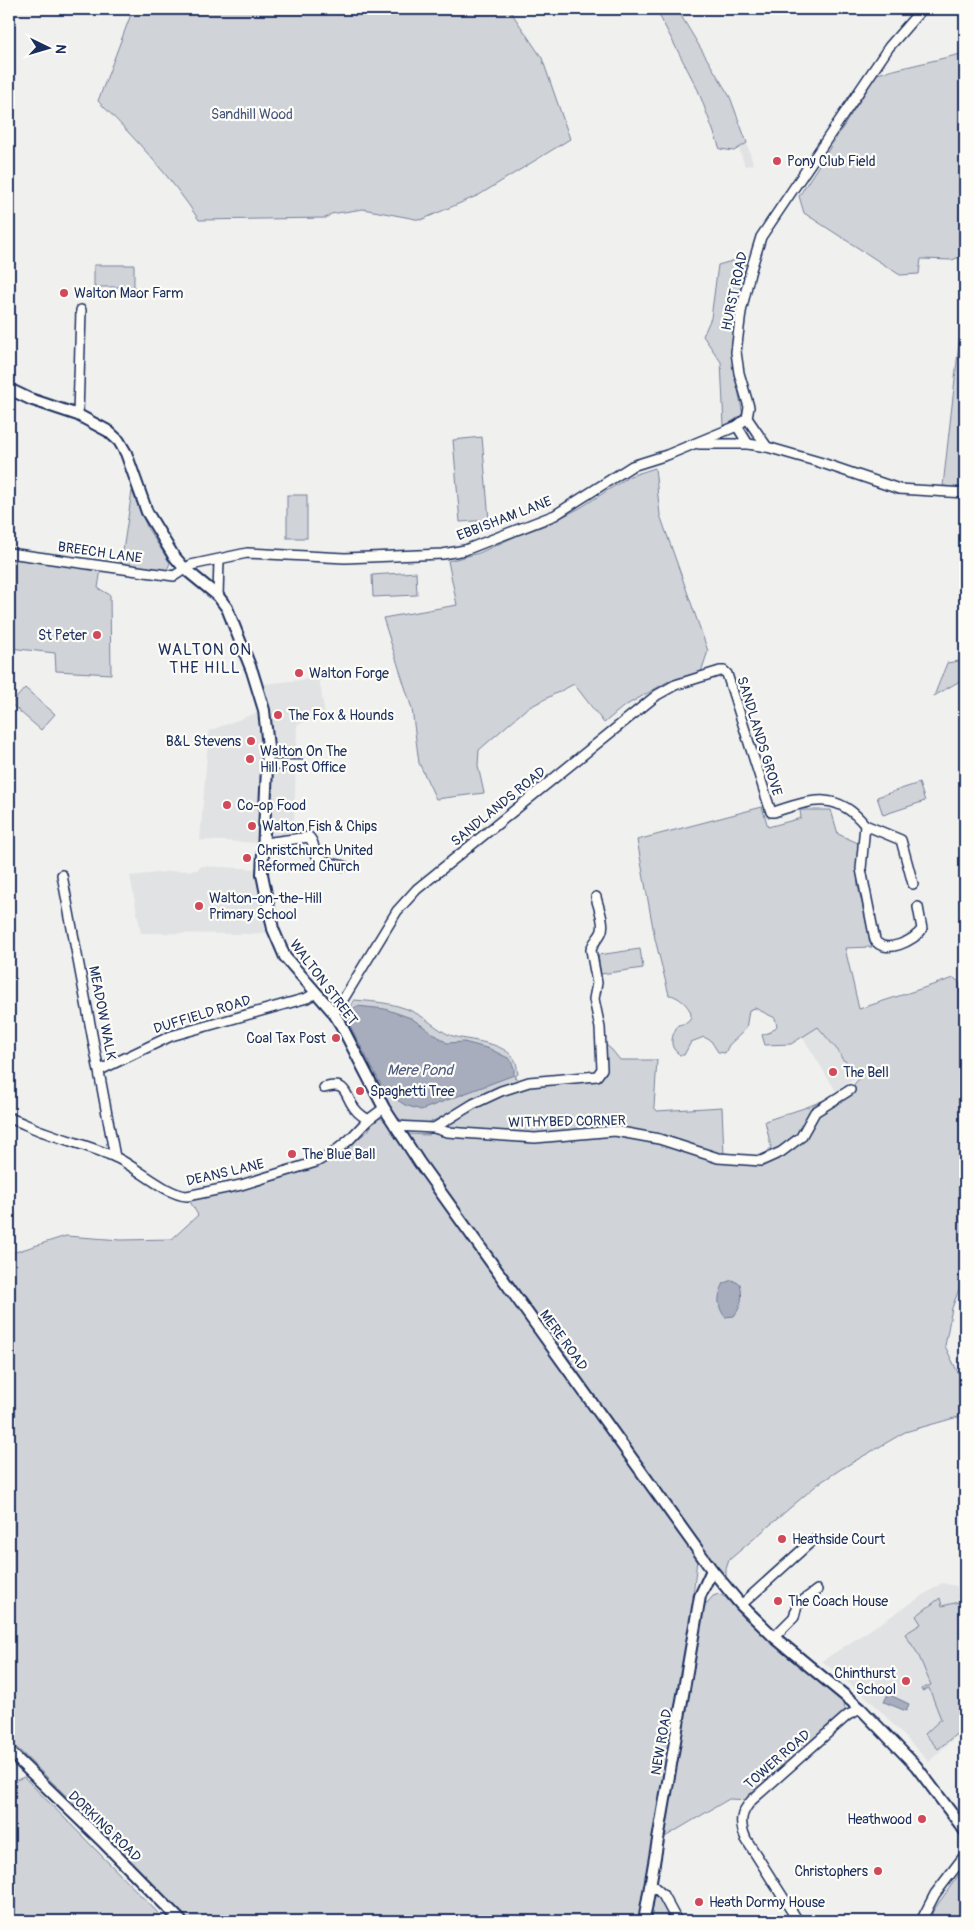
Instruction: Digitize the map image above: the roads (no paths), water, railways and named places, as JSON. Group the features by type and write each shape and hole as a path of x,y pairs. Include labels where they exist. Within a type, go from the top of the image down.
{"main road":[{"name":"WALTON STREET","path":"9,389 30,399 78,415 108,431 119,441 126,453 147,512 173,555 185,569 218,596 227,608 252,671 264,710 268,747 262,874 264,890 276,937 285,957 294,970 333,1012 356,1051 395,1126"},
{"name":"MERE ROAD","path":"395,1126 424,1170 712,1570 741,1605 774,1637 861,1709 916,1766 965,1831"},
{"name":"NEW ROAD","path":"644,1921 700,1596 712,1570"},
{"name":"DORKING ROAD","path":"9,1751 181,1921"}],"street":[{"name":"HURST ROAD","path":"747,418 749,407 739,373 736,352 741,312 750,272 761,237 889,47 922,9"},
{"path":"78,415 81,310"},
{"name":"EBBISHAM LANE","path":"185,569 191,565 247,553 345,558 443,554 465,550 556,515 632,466 738,426 747,418"},
{"path":"747,418 767,447"},
{"path":"738,426 748,444"},
{"name":"EBBISHAM LANE","path":"693,444 748,444 767,447 899,489 965,493"},
{"name":"BREECH LANE","path":"9,553 174,576 185,569"},
{"path":"218,596 219,560"},
{"name":"SANDLANDS GROVE","path":"724,671 769,809 774,812 798,805 825,801 846,807 855,813 865,825"},
{"name":"SANDLANDS ROAD","path":"333,1012 338,1008 397,911 418,888 657,695 675,685 724,671"},
{"path":"267,765 301,765"},
{"path":"913,884 901,840 865,825 861,875 875,940 878,944 884,947 907,942 920,933 922,929 918,907"},
{"path":"264,844 309,837 313,841 316,855 320,860 344,866"},
{"name":"MEADOW WALK","path":"62,875 115,1157"},
{"path":"434,1128 473,1104 501,1091 529,1082 597,1076 600,1073 602,1069 601,1037 594,999 597,984 591,950 592,944 602,933 603,927 596,897"},
{"name":"DUFFIELD ROAD","path":"100,1070 171,1036 290,1003 316,993"},
{"path":"324,1088 336,1085 341,1087 356,1111 368,1120"},
{"name":"WITHYBED CORNER","path":"395,1126 434,1128 457,1133 535,1138 614,1131 659,1139 718,1158 761,1161 781,1152 801,1137 815,1112 850,1090"},
{"name":"DEANS LANE","path":"9,1118 42,1132 115,1157 128,1163 169,1191 180,1195 191,1195 226,1188 316,1162 334,1152 349,1140 368,1120 384,1108"},
{"path":"741,1605 813,1540"},
{"path":"774,1637 794,1617 797,1604 817,1590"},
{"name":"TOWER ROAD","path":"798,1921 746,1839 741,1829 741,1818 745,1808 752,1800 848,1715 861,1709"},
{"path":"921,1921 935,1894 965,1855"},
{"path":"651,1884 663,1895 677,1921"}],"water":[{"name":"Mere Pond","path":"357,1006 385,1009 411,1018 447,1043 464,1042 490,1049 510,1059 514,1068 514,1075 421,1110 405,1105 385,1092 348,1022 351,1010"},
{"path":"732,1280 740,1284 741,1301 734,1316 725,1317 720,1308 719,1296 724,1283"},
{"path":"888,1694 909,1704 906,1711 884,1702"}],"place":[{"name":"Pony Club Field","path":"777,161"},
{"name":"Walton Maor Farm","path":"64,293"},
{"name":"St Peter","path":"97,635"},
{"name":"Walton Forge","path":"299,673"},
{"name":"The Fox & Hounds","path":"278,715"},
{"name":"B&L Stevens","path":"251,741"},
{"name":"Walton On The Hill Post Office","path":"250,759"},
{"name":"Co-op Food","path":"227,805"},
{"name":"Walton Fish & Chips","path":"252,826"},
{"name":"Christchurch United Reformed Church","path":"247,858"},
{"name":"Walton-on-the-Hill Primary School","path":"199,906"},
{"name":"Coal Tax Post","path":"336,1038"},
{"name":"The Bell","path":"833,1072"},
{"name":"Spaghetti Tree","path":"360,1091"},
{"name":"The Blue Ball","path":"292,1154"},
{"name":"Heathside Court","path":"782,1539"},
{"name":"The Coach House","path":"778,1601"},
{"name":"Chinthurst School","path":"906,1681"},
{"name":"Heathwood","path":"922,1819"},
{"name":"Christophers","path":"878,1871"},
{"name":"Heath Dormy House","path":"699,1902"}],"district":[{"name":"WALTON ON THE HILL","path":"205,658"}],"park label":[{"name":"Sandhill Wood","path":"252,114"}]}
